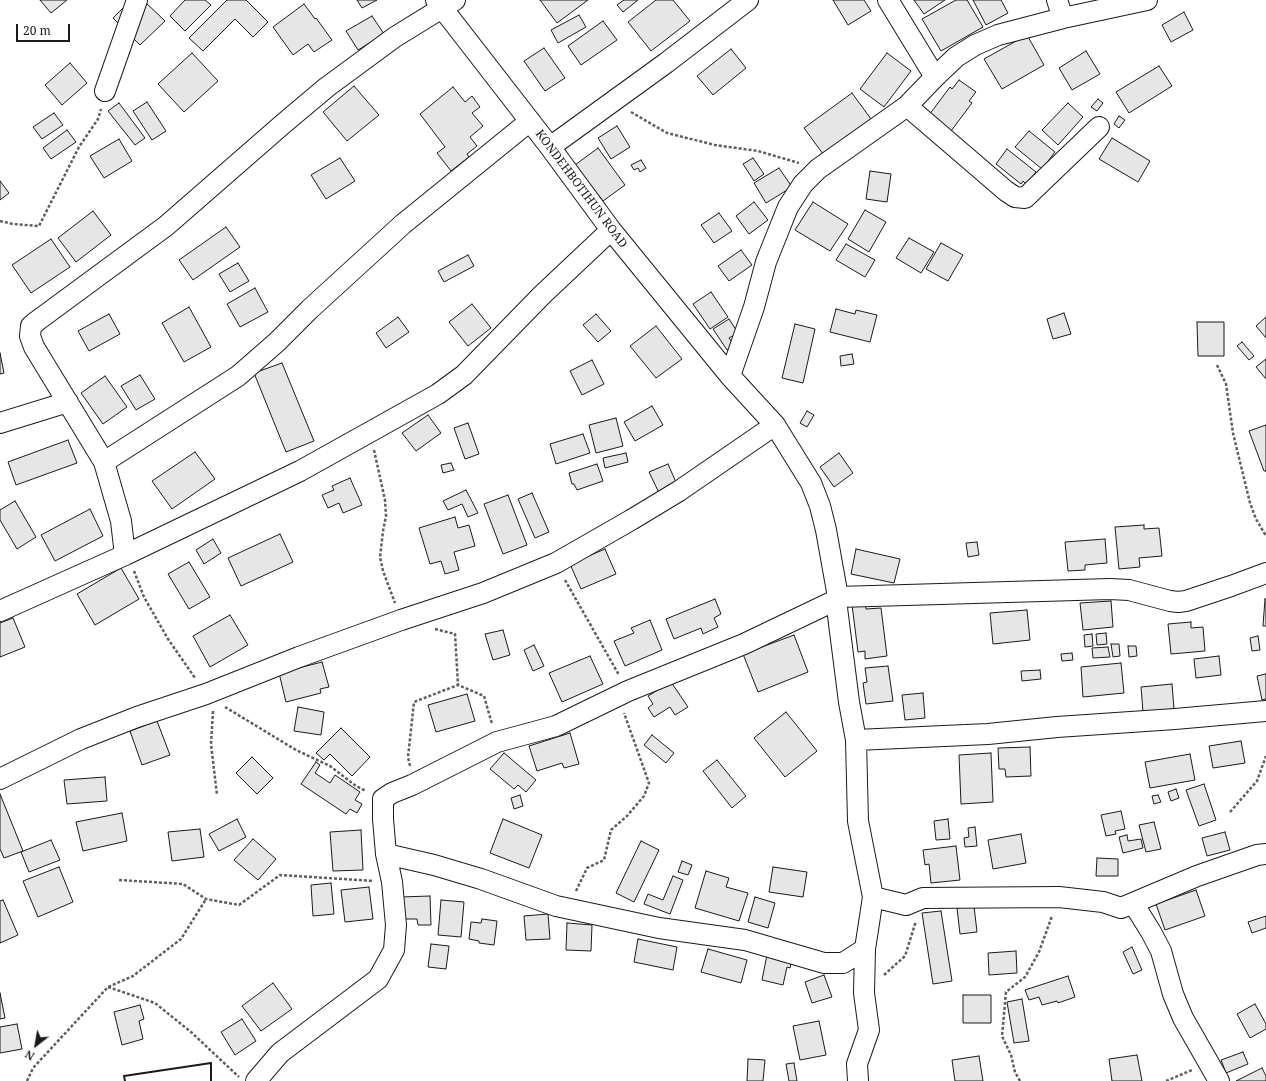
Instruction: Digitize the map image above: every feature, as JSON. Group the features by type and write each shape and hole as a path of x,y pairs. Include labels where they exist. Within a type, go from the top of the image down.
{"street":[{"path":"105,91 137,0"},
{"path":"550,147 666,63 748,0"},
{"path":"888,0 935,77"},
{"path":"730,376 754,306 766,262 788,207 803,184 818,169 907,106 956,57 975,45 1060,9 1147,0"},
{"path":"125,555 121,521 104,462 34,347 30,336 31,326 166,226 277,128 327,87 444,3"},
{"name":"KONDEHBOTIHUN ROAD","path":"444,3 610,230 730,376 775,425 811,483 820,506 826,530 837,599 849,702 856,740 858,821 873,897 865,949 864,994 869,1030 857,1064 858,1081"},
{"path":"907,106 1006,191 1015,197 1025,198 1099,127"},
{"path":"104,462 238,376 277,342 310,309 403,224 530,121"},
{"path":"0,611 125,555 300,471 438,394 464,376 542,295 610,230"},
{"path":"0,423 68,402"},
{"path":"0,779 81,739 138,717 210,697 300,657 401,620 483,593 556,563 679,491 775,425"},
{"path":"256,1081 280,1053 378,979 394,950 396,925 392,882 386,854 383,820 383,799 392,793 412,785 497,742 556,726 622,693 744,644 837,599 1110,589 1130,590 1178,602 1186,601 1266,573"},
{"path":"856,740 988,734 1057,727 1266,711"},
{"path":"386,854 481,879 556,906 659,928 745,940 824,963 843,963 865,949"},
{"path":"873,897 906,905 923,898 1059,897 1103,902 1122,908 1197,876 1257,855 1266,854"},
{"path":"1133,903 1161,951 1173,994 1183,1018 1219,1081"}],"path":[{"path":"0,222 39,226 79,147 98,119 105,91"},
{"path":"613,101 667,133 715,146 758,151 818,169"},
{"path":"1217,365 1226,384 1233,433 1250,503 1256,519 1266,536"},
{"path":"370,432 385,500 386,516 380,557 383,571 401,620"},
{"path":"125,555 134,570 144,597 168,639 210,697 296,750 330,766 356,786 383,799"},
{"path":"556,563 622,693 649,783 644,796 627,816 611,830 604,860 587,868 568,908"},
{"path":"432,628 455,634 458,685"},
{"path":"412,785 408,757 414,702 458,685 484,696 497,742"},
{"path":"210,697 211,744 217,794"},
{"path":"1230,812 1257,781 1266,756"},
{"path":"119,880 183,884 206,899 239,905 280,875 392,882"},
{"path":"1020,1081 1015,1072 1012,1055 1002,1036 1006,992 1025,977 1039,952 1059,897"},
{"path":"864,994 905,956 923,898"},
{"path":"27,1081 33,1068 108,987 133,976 181,939 206,899"},
{"path":"108,987 155,1003 191,1032 243,1081"},
{"path":"1166,1081 1208,1062"}],"building":[{"path":"40,0 67,0 51,13"},
{"path":"131,0 143,0 165,21 140,45 113,18"},
{"path":"185,0 205,0 211,5 185,31 170,16"},
{"path":"227,0 246,0 268,22 253,37 235,19 203,51 189,38"},
{"path":"357,0 377,0 362,8"},
{"path":"540,0 588,0 557,23"},
{"path":"624,0 638,0 623,12 617,5"},
{"path":"656,0 673,0 690,21 651,51 628,22"},
{"path":"833,0 864,0 871,11 848,25"},
{"path":"914,0 945,0 924,14"},
{"path":"956,0 967,0 983,27 941,51 922,19"},
{"path":"973,0 1001,0 1008,13 986,25"},
{"path":"304,4 332,40 314,52 308,44 293,55 273,27"},
{"path":"1184,12 1193,30 1171,42 1162,25"},
{"path":"579,15 586,27 558,43 551,30"},
{"path":"372,16 384,34 358,50 346,31"},
{"path":"603,21 617,40 581,65 568,46"},
{"path":"1027,35 1044,65 1002,89 984,59"},
{"path":"544,48 565,78 545,91 524,61"},
{"path":"731,49 746,68 713,95 697,76"},
{"path":"1086,51 1100,74 1072,90 1059,68"},
{"path":"192,53 218,81 184,112 158,84"},
{"path":"887,53 911,71 884,107 860,89"},
{"path":"70,63 87,83 62,105 45,85"},
{"path":"1159,66 1172,86 1129,113 1116,92"},
{"path":"959,80 976,92 969,101 972,103 951,131 929,115 950,87 952,89"},
{"path":"354,86 379,115 347,141 323,112"},
{"path":"453,87 465,102 472,96 480,107 472,113 483,126 470,137 477,146 467,154 469,157 451,171 437,153 445,147 420,114"},
{"path":"852,93 871,119 823,154 804,128"},
{"path":"1098,99 1103,103 1097,111 1091,107"},
{"path":"147,102 166,131 152,140 133,111"},
{"path":"119,103 145,138 135,145 108,111"},
{"path":"1068,103 1083,117 1058,145 1042,130"},
{"path":"54,113 63,125 42,139 33,127"},
{"path":"1119,116 1125,120 1119,128 1114,124"},
{"path":"617,126 630,147 611,159 598,138"},
{"path":"67,130 76,142 51,159 43,148"},
{"path":"1029,131 1055,152 1042,169 1015,147"},
{"path":"1112,138 1150,161 1138,182 1099,159"},
{"path":"119,139 132,161 104,178 90,156"},
{"path":"598,148 625,185 603,201 575,165"},
{"path":"1007,149 1036,172 1026,184 1023,181 1021,184 996,164"},
{"path":"340,158 355,181 326,199 311,175"},
{"path":"753,158 764,174 754,181 743,164"},
{"path":"641,160 646,168 640,172 638,168 634,170 631,165"},
{"path":"779,168 792,187 766,203 754,183"},
{"path":"870,171 891,174 887,202 866,199"},
{"path":"0,181 9,193 0,200"},
{"path":"754,202 768,220 749,234 736,216"},
{"path":"813,202 848,224 830,251 795,230"},
{"path":"865,210 886,222 869,252 848,239"},
{"path":"93,211 111,235 76,262 58,238"},
{"path":"719,213 732,231 714,243 701,225"},
{"path":"226,227 240,247 193,280 179,260"},
{"path":"909,238 934,252 921,273 896,258"},
{"path":"51,239 70,267 31,293 12,265"},
{"path":"941,243 963,255 948,281 926,269"},
{"path":"846,244 875,260 865,277 836,260"},
{"path":"741,250 752,265 729,281 718,266"},
{"path":"468,255 474,266 444,282 438,271"},
{"path":"238,263 249,281 230,292 219,274"},
{"path":"255,288 268,312 240,327 227,304"},
{"path":"711,292 728,317 710,329 693,304"},
{"path":"472,304 491,328 468,346 449,322"},
{"path":"189,307 211,347 184,362 162,323"},
{"path":"836,309 855,314 856,310 877,315 870,342 830,332"},
{"path":"1064,313 1071,334 1053,339 1047,319"},
{"path":"109,314 120,334 89,351 78,331"},
{"path":"596,314 611,331 598,342 583,325"},
{"path":"398,317 409,332 386,348 376,333"},
{"path":"1266,317 1266,338 1256,326"},
{"path":"729,319 738,333 729,338 734,345 727,350 713,329"},
{"path":"1197,322 1224,322 1224,356 1198,356"},
{"path":"795,324 815,329 803,383 782,378"},
{"path":"656,326 682,359 656,378 630,346"},
{"path":"1242,342 1254,356 1249,360 1237,346"},
{"path":"0,353 4,373 0,374"},
{"path":"852,354 854,364 841,366 840,356"},
{"path":"1266,359 1266,379 1256,367"},
{"path":"592,360 604,384 582,395 570,371"},
{"path":"282,363 314,441 286,452 254,373"},
{"path":"140,375 155,399 136,410 121,386"},
{"path":"105,376 127,407 103,424 81,393"},
{"path":"652,406 663,425 635,441 624,422"},
{"path":"807,411 814,415 807,427 800,423"},
{"path":"428,415 441,433 416,451 402,433"},
{"path":"616,418 623,446 596,453 589,425"},
{"path":"468,423 479,454 465,459 454,428"},
{"path":"1266,425 1266,471 1264,471 1249,431"},
{"path":"583,434 590,453 556,464 550,444"},
{"path":"68,440 77,463 16,485 8,462"},
{"path":"195,452 215,479 172,509 152,481"},
{"path":"626,453 628,462 605,468 603,458"},
{"path":"839,453 853,473 834,487 820,467"},
{"path":"451,463 454,470 443,473 441,465"},
{"path":"597,464 603,481 577,490 574,484 572,484 569,473"},
{"path":"668,464 679,489 661,497 649,472"},
{"path":"350,478 362,505 343,513 339,503 328,508 322,495 334,490 332,486"},
{"path":"466,490 478,513 468,517 462,504 448,510 443,501"},
{"path":"532,493 549,532 535,538 518,499"},
{"path":"508,495 527,545 503,554 484,504"},
{"path":"15,501 36,537 17,549 0,520 0,510"},
{"path":"90,509 103,536 55,561 41,535"},
{"path":"455,517 458,528 469,525 475,546 454,552 459,570 445,574 441,561 430,564 419,528"},
{"path":"1144,525 1144,529 1159,528 1162,556 1139,558 1140,567 1119,569 1115,527"},
{"path":"280,534 293,562 241,586 228,558"},
{"path":"213,539 221,553 204,564 196,550"},
{"path":"1105,539 1107,563 1085,565 1085,570 1068,571 1065,542"},
{"path":"977,542 979,555 968,557 966,543"},
{"path":"605,549 616,574 581,589 570,564"},
{"path":"856,549 900,559 894,583 851,574"},
{"path":"189,562 210,597 189,609 168,574"},
{"path":"121,568 139,599 95,625 77,594"},
{"path":"715,599 721,614 714,618 718,627 703,634 701,628 674,639 666,619"},
{"path":"1265,599 1266,626 1263,626"},
{"path":"1111,601 1113,627 1083,630 1080,603"},
{"path":"865,603 866,609 881,608 887,656 865,659 865,651 858,652 852,605"},
{"path":"1027,610 1030,640 993,644 990,613"},
{"path":"230,615 248,645 210,667 193,636"},
{"path":"13,618 25,647 0,657 0,623"},
{"path":"650,620 662,650 625,666 614,641 634,633 631,628"},
{"path":"1191,622 1191,628 1203,627 1205,651 1171,654 1168,624"},
{"path":"503,630 510,655 493,660 485,634"},
{"path":"1106,633 1107,644 1097,645 1096,634"},
{"path":"1092,634 1093,646 1085,647 1084,635"},
{"path":"794,635 808,672 758,692 743,654"},
{"path":"1258,636 1260,650 1252,651 1250,638"},
{"path":"1111,644 1119,644 1120,656 1113,657"},
{"path":"534,645 544,666 533,671 524,650"},
{"path":"1128,646 1136,646 1137,656 1129,657"},
{"path":"1108,647 1110,657 1093,658 1092,648"},
{"path":"1072,653 1073,660 1062,661 1061,654"},
{"path":"590,656 603,684 562,702 549,673"},
{"path":"1219,656 1221,675 1196,678 1194,659"},
{"path":"322,662 329,687 320,689 321,693 286,702 279,673"},
{"path":"1121,663 1124,693 1083,697 1081,667"},
{"path":"888,666 893,701 866,704 863,683 867,682 865,668"},
{"path":"1040,670 1041,679 1022,681 1021,671"},
{"path":"1266,674 1266,699 1262,700 1257,676"},
{"path":"671,682 688,707 675,715 670,707 654,717 648,708 653,704 648,696"},
{"path":"1172,684 1174,709 1143,712 1141,687"},
{"path":"923,693 925,718 905,720 902,695"},
{"path":"467,694 475,721 436,732 428,705"},
{"path":"298,707 324,712 321,735 294,731"},
{"path":"786,712 817,751 785,777 754,738"},
{"path":"157,721 170,755 142,765 130,731"},
{"path":"341,728 370,757 352,776 330,754 324,760 316,753"},
{"path":"570,733 579,764 564,768 562,763 537,771 529,746"},
{"path":"652,735 674,753 666,763 644,745"},
{"path":"1241,741 1245,763 1213,768 1209,746"},
{"path":"1030,747 1031,776 1006,777 1005,769 999,769 998,748"},
{"path":"504,753 536,780 526,792 518,785 514,789 490,769"},
{"path":"991,753 993,802 961,804 959,755"},
{"path":"1190,754 1195,780 1150,788 1145,762"},
{"path":"252,757 273,778 257,794 236,773"},
{"path":"717,760 746,796 732,808 703,771"},
{"path":"316,762 320,765 315,773 330,783 335,775 360,792 355,800 362,804 357,813 350,809 346,814 301,784"},
{"path":"105,777 107,801 67,804 64,780"},
{"path":"1204,784 1216,820 1199,826 1186,790"},
{"path":"1176,789 1179,798 1171,801 1168,792"},
{"path":"0,794 23,851 4,858 0,849"},
{"path":"520,795 523,806 514,809 511,798"},
{"path":"1158,795 1161,802 1154,804 1152,796"},
{"path":"1121,811 1125,829 1115,831 1116,834 1106,836 1101,815"},
{"path":"122,813 127,841 83,851 76,822"},
{"path":"237,819 246,837 219,851 209,834"},
{"path":"503,819 542,835 529,868 490,853"},
{"path":"948,819 950,839 936,840 934,821"},
{"path":"1154,822 1161,849 1146,852 1139,825"},
{"path":"975,827 977,846 965,847 964,838 969,837 968,828"},
{"path":"200,829 204,857 172,861 168,832"},
{"path":"361,830 363,870 333,871 330,832"},
{"path":"1225,832 1230,850 1207,856 1202,838"},
{"path":"1021,834 1026,863 993,869 988,840"},
{"path":"1127,835 1128,841 1141,839 1143,848 1123,853 1119,837"},
{"path":"253,839 276,859 258,880 234,860"},
{"path":"51,840 60,860 29,872 21,852"},
{"path":"641,841 659,850 634,902 616,893"},
{"path":"956,846 960,880 931,883 929,864 925,865 923,850"},
{"path":"1097,858 1118,859 1118,876 1096,876"},
{"path":"682,861 692,865 688,875 678,872"},
{"path":"59,867 73,902 38,917 23,881"},
{"path":"773,867 807,872 803,897 769,892"},
{"path":"706,871 729,878 726,887 748,893 739,921 695,908"},
{"path":"673,876 683,880 670,914 644,904 648,894 663,900"},
{"path":"331,883 334,914 313,916 311,885"},
{"path":"369,887 373,919 345,922 341,890"},
{"path":"1196,890 1205,916 1165,930 1156,904"},
{"path":"430,896 431,925 418,925 417,919 401,919 400,897"},
{"path":"755,897 775,903 768,928 748,922"},
{"path":"3,900 18,935 0,943 0,901"},
{"path":"441,900 464,902 461,937 438,935"},
{"path":"974,906 977,932 960,934 957,908"},
{"path":"941,911 952,981 933,984 922,913"},
{"path":"548,914 550,939 526,940 524,916"},
{"path":"1266,916 1266,928 1252,933 1248,922"},
{"path":"482,919 497,921 494,945 479,943 479,941 469,939 471,922 481,923"},
{"path":"567,923 592,925 591,951 566,950"},
{"path":"638,939 677,947 673,970 634,962"},
{"path":"431,944 449,946 446,969 428,967"},
{"path":"1132,947 1142,970 1133,974 1123,952"},
{"path":"708,949 747,960 741,983 701,972"},
{"path":"768,950 793,956 790,968 787,967 783,985 762,980"},
{"path":"1016,951 1017,973 989,975 988,953"},
{"path":"824,975 832,997 812,1003 805,982"},
{"path":"1068,976 1075,997 1058,1003 1057,1001 1042,1005 1039,997 1029,1000 1025,990"},
{"path":"273,983 292,1009 261,1031 242,1006"},
{"path":"0,993 5,1018 0,1019"},
{"path":"963,995 991,995 991,1023 963,1023"},
{"path":"1022,999 1029,1041 1014,1043 1007,1002"},
{"path":"1255,1004 1266,1024 1266,1029 1250,1038 1237,1014"},
{"path":"140,1005 144,1019 139,1021 143,1039 122,1045 114,1012"},
{"path":"242,1019 256,1041 235,1055 221,1032"},
{"path":"819,1021 826,1055 800,1060 793,1026"},
{"path":"17,1024 22,1049 0,1053 0,1027"},
{"path":"1243,1052 1248,1064 1226,1073 1221,1060"},
{"path":"1137,1055 1142,1081 1112,1081 1109,1059"},
{"path":"979,1056 983,1081 955,1081 952,1060"},
{"path":"748,1059 765,1060 763,1081 747,1081"},
{"path":"794,1063 797,1081 789,1081 786,1064"},
{"path":"1262,1068 1266,1076 1266,1081 1236,1081"}],"wall":[{"path":"125,1081 124,1076 211,1063 211,1081"}]}
